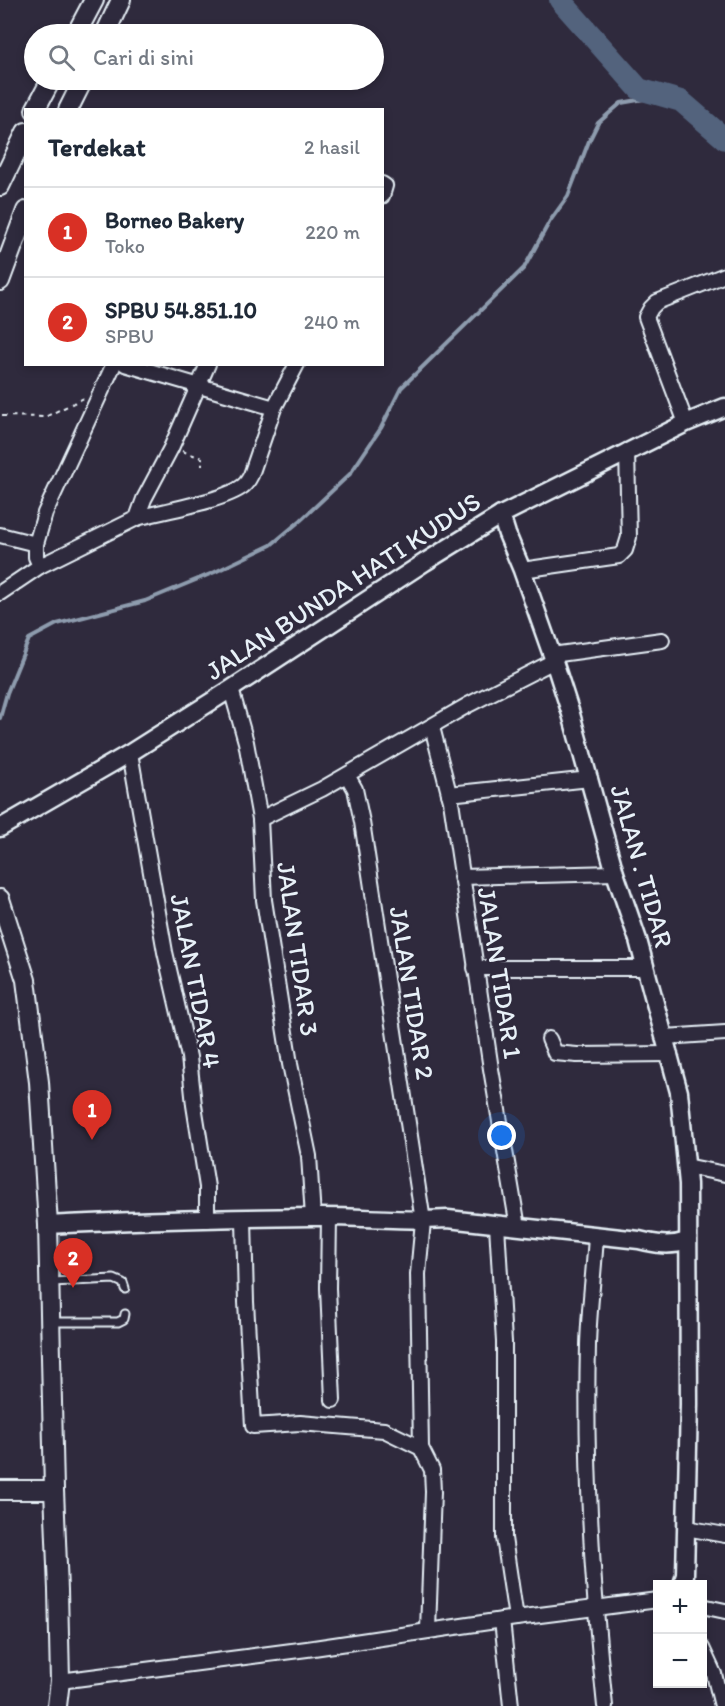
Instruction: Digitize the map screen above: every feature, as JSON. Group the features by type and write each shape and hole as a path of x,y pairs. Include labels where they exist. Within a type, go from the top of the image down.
{"main road":[{"path":"81,24 94,0"},
{"path":"109,24 120,0"},
{"path":"37,108 46,90"},
{"path":"69,108 78,90"},
{"path":"0,186 24,136"},
{"path":"0,281 24,216"},
{"path":"0,899 26,980 40,1094 51,1322 60,1681 57,1706"},
{"path":"0,1490 54,1490"}],"street":[{"path":"686,423 646,316 657,302 725,275"},
{"path":"40,566 36,557 36,544 45,513 113,366"},
{"path":"132,366 274,408"},
{"path":"137,518 207,366"},
{"path":"0,593 40,566 137,518 182,508 241,488 251,475 274,408 296,366"},
{"name":"JALAN BUNDA HATI KUDUS","path":"0,828 130,753 501,515 686,423 725,407"},
{"path":"522,570 619,556 625,550 629,537 627,452"},
{"name":"JALAN . TIDAR","path":"501,515 553,658 590,779 615,873 638,940 679,1092 688,1184 689,1404 683,1580"},
{"path":"0,535 36,544"},
{"path":"260,819 347,775 553,658 662,639"},
{"name":"JALAN TIDAR 3","path":"231,689 246,742 260,819 266,912 290,1064 321,1217 328,1288 333,1400"},
{"name":"JALAN TIDAR 1","path":"432,727 449,794 518,1227"},
{"name":"JALAN TIDAR 4","path":"130,753 165,952 189,1057 207,1187 207,1220"},
{"name":"JALAN TIDAR 2","path":"347,775 355,789 360,814 423,1221 418,1274 421,1448"},
{"path":"449,794 590,779"},
{"path":"461,877 615,873"},
{"path":"475,968 645,968"},
{"path":"549,1039 555,1053 577,1055 667,1045 725,1034"},
{"path":"686,1166 725,1174"},
{"path":"48,1225 321,1217 423,1221 448,1219 673,1245 687,1241"},
{"path":"244,1219 253,1426 300,1424 384,1430 421,1448 432,1470 433,1492 429,1629"},
{"path":"497,1225 504,1342 504,1538 511,1706"},
{"path":"596,1236 588,1344 588,1480 595,1609 605,1706"},
{"path":"686,1528 725,1535"},
{"path":"60,1681 307,1649 429,1629 653,1600"},
{"path":"707,1607 725,1611"},
{"path":"707,1659 714,1674 722,1706"}],"lane":[{"path":"49,1283 114,1279 123,1283 125,1289"},
{"path":"51,1322 118,1322 124,1319 125,1314"}],"path":[{"path":"2,416 45,417 90,395"},
{"path":"171,448 200,457 202,466"}],"waterway":[{"path":"560,0 639,89 681,101 725,139"},
{"path":"0,718 7,693 29,639 57,624 145,601 215,572 271,545 301,520 350,474 381,428 401,388 524,268 550,221 568,196 598,123 621,103 644,99 681,101"}],"place":[{"name":"Borneo Bakery","path":"92,1140"},
{"name":"SPBU 54.851.10","path":"73,1288"}]}
